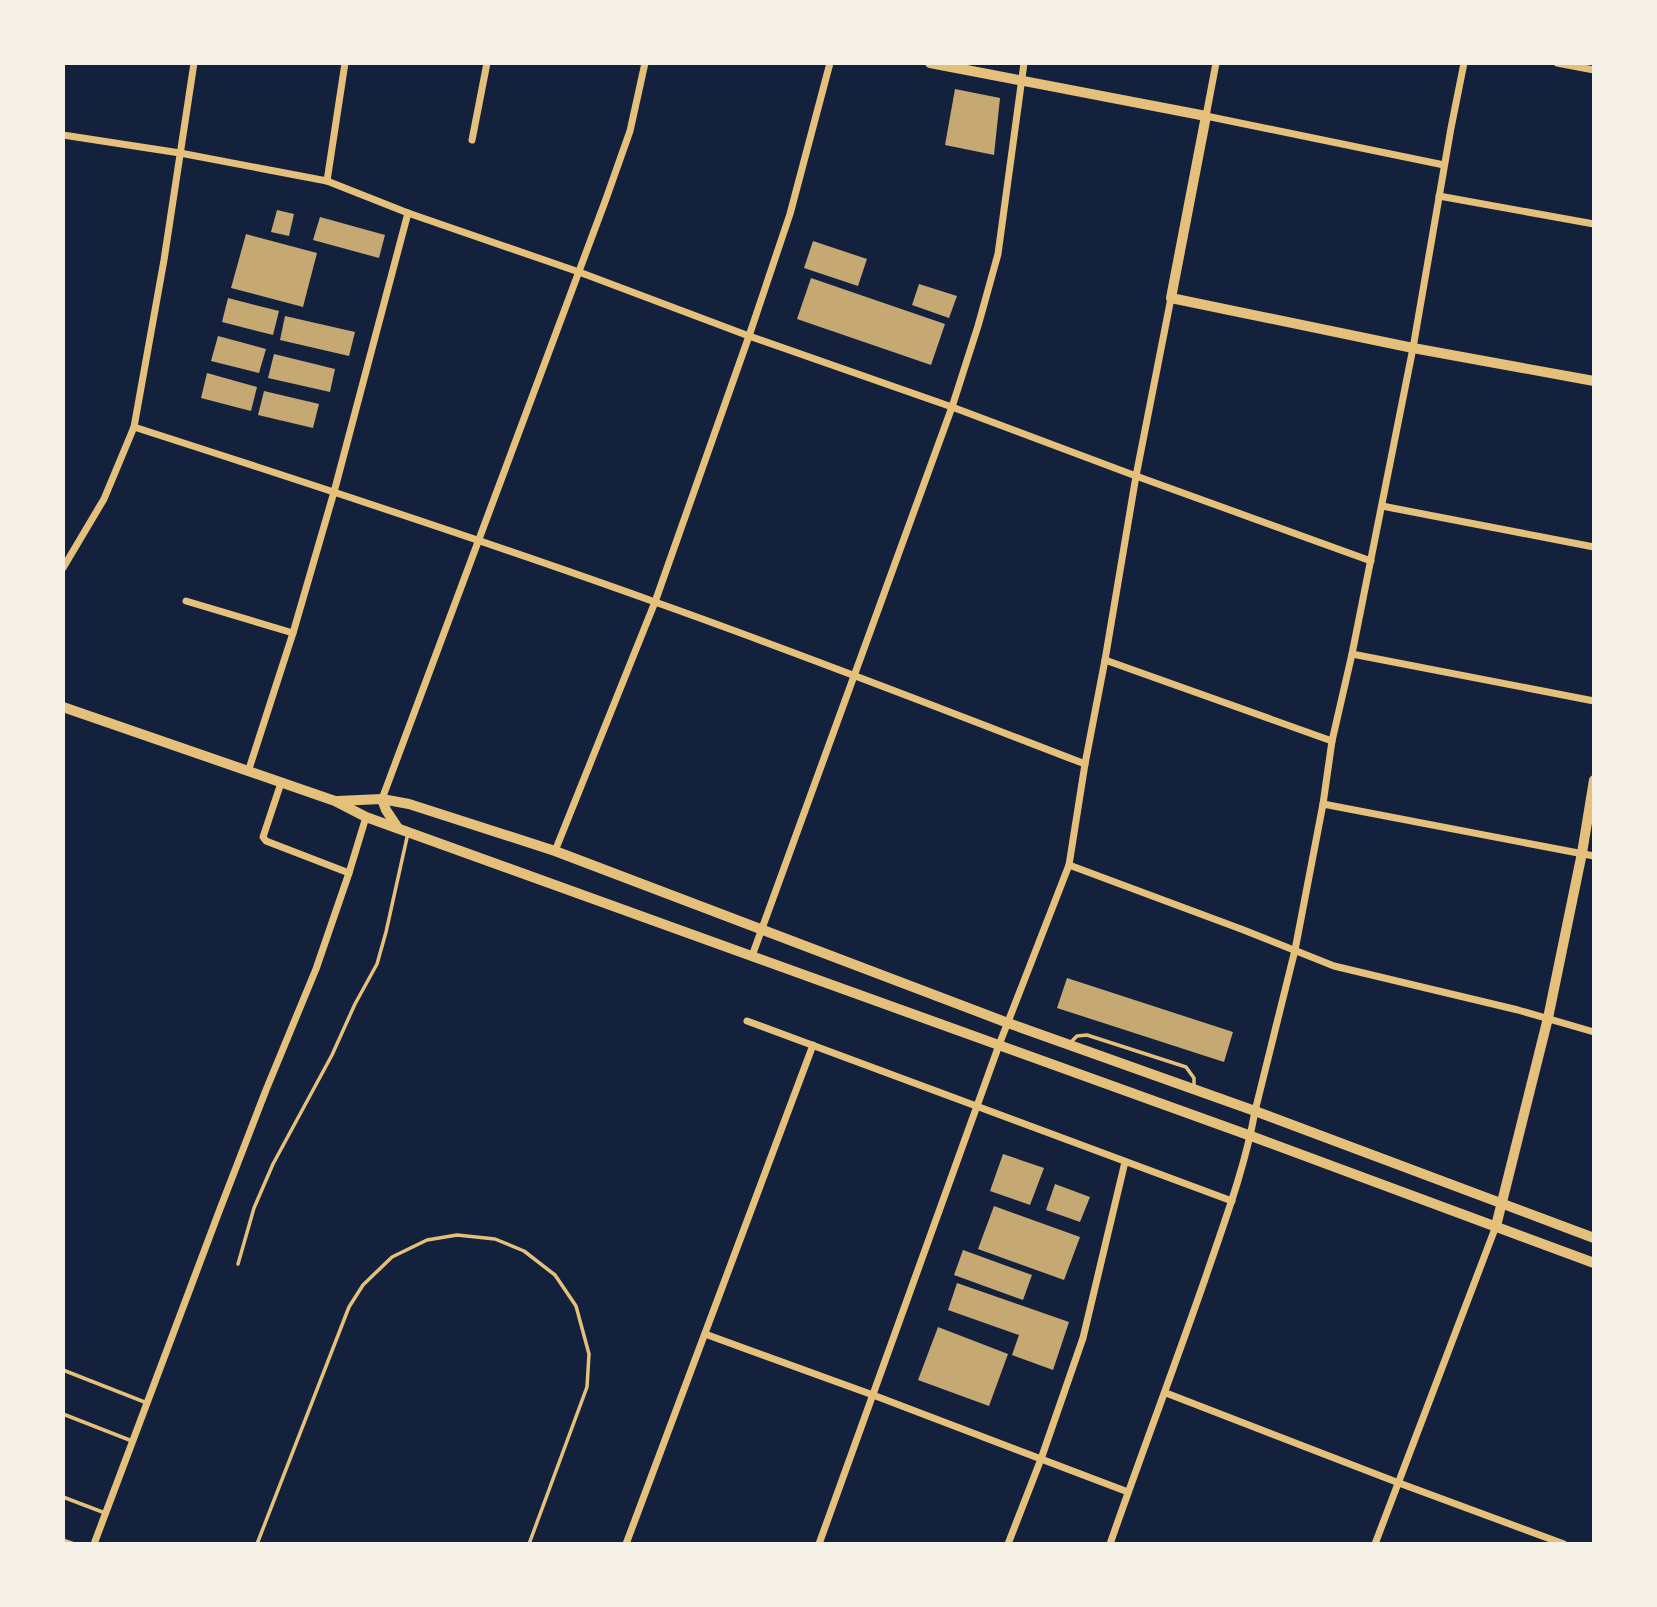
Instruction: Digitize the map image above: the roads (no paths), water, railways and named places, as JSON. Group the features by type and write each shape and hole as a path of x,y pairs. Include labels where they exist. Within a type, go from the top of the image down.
{"main road":[{"path":"63,707 334,801 366,817 1251,1136 1594,1264"},
{"path":"382,799 386,810 403,830"},
{"path":"334,801 397,801 555,851 1008,1023 1255,1111 1594,1238"}],"street":[{"path":"63,567 104,499 134,427 164,260 194,63"},
{"path":"327,181 345,63"},
{"path":"472,140 487,63"},
{"path":"382,799 630,131 645,63"},
{"path":"555,851 655,601 749,336 790,214 830,63"},
{"path":"930,63 1444,165"},
{"path":"752,956 952,408 978,326 998,254 1024,63"},
{"path":"819,1544 999,1045 1069,865 1136,476 1216,63"},
{"path":"1110,1544 1166,1394 1232,1201 1251,1136 1295,950 1323,804 1332,741 1413,348 1464,63"},
{"path":"1557,63 1594,70"},
{"path":"63,135 180,153 327,181 408,213 579,272 1371,561"},
{"path":"1439,196 1594,224"},
{"path":"248,772 293,633 334,492 408,213"},
{"path":"1171,298 1413,348 1594,381"},
{"path":"134,427 655,601 1085,764"},
{"path":"1382,506 1594,547"},
{"path":"186,601 293,633"},
{"path":"1352,654 1594,701"},
{"path":"1105,660 1332,741"},
{"path":"1375,1544 1503,1203 1548,1018 1582,853 1594,779"},
{"path":"281,783 263,836 266,841 349,873"},
{"path":"1323,804 1594,856"},
{"path":"94,1544 261,1102 316,969 366,817"},
{"path":"1069,865 1334,966 1548,1018 1594,1032"},
{"path":"747,1021 1232,1201"},
{"path":"626,1544 813,1045"},
{"path":"1009,1544 1083,1338 1125,1162"},
{"path":"705,1334 1128,1492"},
{"path":"1166,1394 1564,1544"}],"lane":[{"path":"238,1264 254,1208 273,1164 377,964 386,933 403,830"},
{"path":"1068,1044 1077,1036 1087,1035 1186,1067 1194,1078 1194,1089"},
{"path":"257,1544 349,1307 363,1285 392,1257 428,1240 457,1235 495,1239 505,1243 524,1251 555,1275 576,1306 589,1354 587,1387 528,1544"},
{"path":"63,1370 147,1402"},
{"path":"63,1414 132,1441"},
{"path":"63,1497 105,1513"},
{"path":"63,1540 74,1544"}]}
